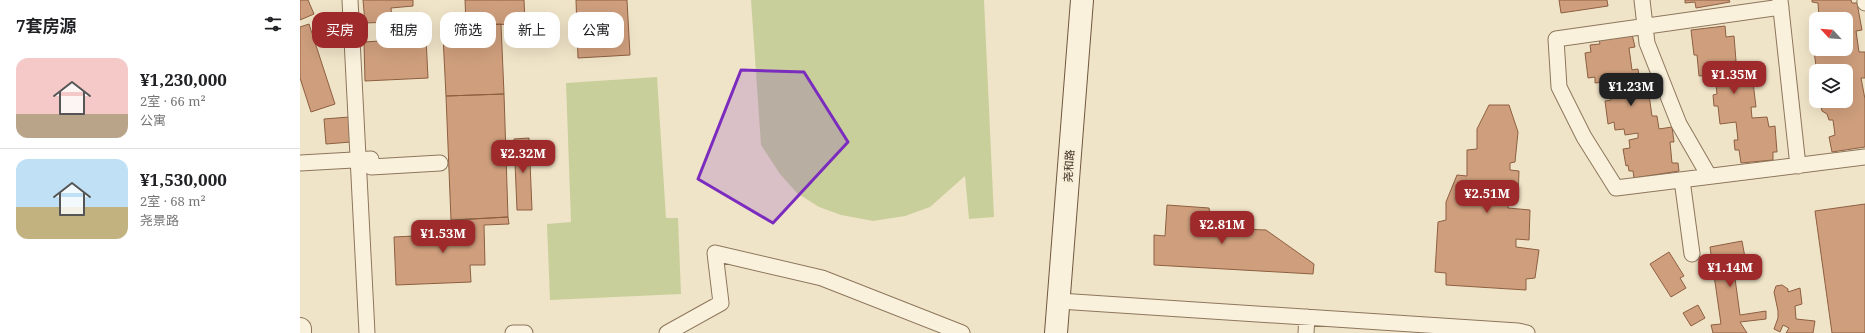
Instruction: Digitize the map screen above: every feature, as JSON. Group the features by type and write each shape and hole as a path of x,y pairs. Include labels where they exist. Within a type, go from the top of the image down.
{"main road":[{"name":"尧和路","path":"1056,333 1082,0"}],"lane":[{"path":"350,0 367,333"},
{"path":"1642,0 1647,43 1679,124 1709,176"},
{"path":"1798,166 1780,4 1556,39 1559,86 1584,137 1616,188 1798,166 1865,157"},
{"path":"300,163 371,159 371,167 440,163"},
{"path":"1682,180 1692,254"},
{"path":"667,333 721,303 715,253 822,278 962,333"},
{"path":"1059,300 1521,332"},
{"path":"1306,333 1307,317"},
{"path":"513,333 525,333"}],"highlighted area":[{"path":"741,70 804,72 848,142 773,223 698,179"}],"green space":[{"path":"751,0 984,0 994,217 969,219 965,176 930,207 905,216 873,221 841,215 819,207 797,193 780,174 761,145"},
{"path":"657,77 666,218 678,218 681,294 550,300 547,224 571,222 566,83"}],"building":[{"path":"300,0 308,0 313,12 312,15 300,20"},
{"path":"363,0 413,0 413,6 391,8 391,12 376,12 376,23 368,23 368,12 364,12"},
{"path":"465,0 524,0 524,12 504,12 504,24 496,24 496,12 465,12"},
{"path":"576,0 627,0 630,55 578,58 578,48 624,48 624,12 576,12"},
{"path":"1559,0 1607,0 1608,6 1561,13"},
{"path":"1685,0 1729,0 1730,2 1696,8 1695,2 1685,3"},
{"path":"1812,0 1851,0 1852,3 1857,3 1862,30 1856,31 1859,52 1865,52 1865,78 1861,78 1865,99 1865,147 1832,152 1829,137 1835,135 1833,120 1829,120 1827,114 1822,111 1821,108 1853,108 1853,64 1816,64 1815,56 1853,56 1853,12 1819,12 1818,3 1812,2"},
{"path":"309,24 312,33 312,48 317,48 335,104 311,112 300,78 300,27"},
{"path":"496,24 501,24 504,94 446,96 444,48 496,48"},
{"path":"1725,26 1726,37 1734,36 1736,61 1731,62 1732,72 1745,71 1746,83 1753,82 1756,107 1751,107 1752,118 1767,117 1769,127 1775,126 1777,152 1773,152 1773,160 1741,163 1739,150 1735,150 1734,140 1738,140 1736,122 1720,124 1718,106 1714,106 1713,95 1717,94 1715,75 1699,76 1697,55 1694,55 1691,30"},
{"path":"1632,34 1635,47 1629,48 1632,70 1638,69 1640,83 1652,81 1654,95 1649,95 1652,116 1657,116 1659,129 1672,127 1674,142 1670,142 1672,163 1678,163 1679,171 1634,178 1633,171 1629,171 1628,165 1626,166 1623,149 1630,148 1629,140 1638,138 1638,133 1625,135 1624,129 1615,130 1614,122 1608,124 1605,101 1611,100 1610,93 1618,91 1617,86 1605,87 1604,82 1595,83 1595,77 1588,78 1585,53 1591,52 1590,45 1600,44 1599,39"},
{"path":"376,41 376,48 426,48 428,78 365,81 364,48 368,48 368,42"},
{"path":"504,94 508,217 451,220 446,96"},
{"path":"1489,105 1509,105 1518,132 1515,162 1510,163 1510,170 1519,171 1518,198 1509,200 1508,208 1530,210 1529,240 1516,239 1516,247 1539,250 1535,278 1526,279 1526,290 1446,285 1446,273 1435,272 1438,222 1446,220 1446,202 1457,175 1467,176 1467,150 1477,149 1477,129"},
{"path":"349,117 351,142 326,144 324,119"},
{"path":"529,138 532,210 517,210 514,139"},
{"path":"1865,204 1865,333 1832,333 1815,211"},
{"path":"1167,205 1209,208 1210,214 1238,216 1237,229 1266,230 1314,264 1313,274 1154,265 1154,235 1165,236"},
{"path":"508,217 509,224 484,225 485,265 470,265 471,282 396,285 394,237 455,234 455,220"},
{"path":"1742,241 1746,263 1738,265 1734,271 1740,315 1766,311 1766,319 1740,322 1747,333 1713,333 1711,325 1721,324 1710,247"},
{"path":"1669,252 1684,276 1680,278 1686,288 1671,297 1650,264"},
{"path":"1782,285 1788,289 1788,292 1800,288 1802,304 1795,306 1796,319 1815,321 1813,333 1786,333 1789,328 1783,325 1780,332 1774,329 1778,318 1778,311 1774,292 1776,286"},
{"path":"1698,305 1705,318 1691,326 1683,313"}]}
